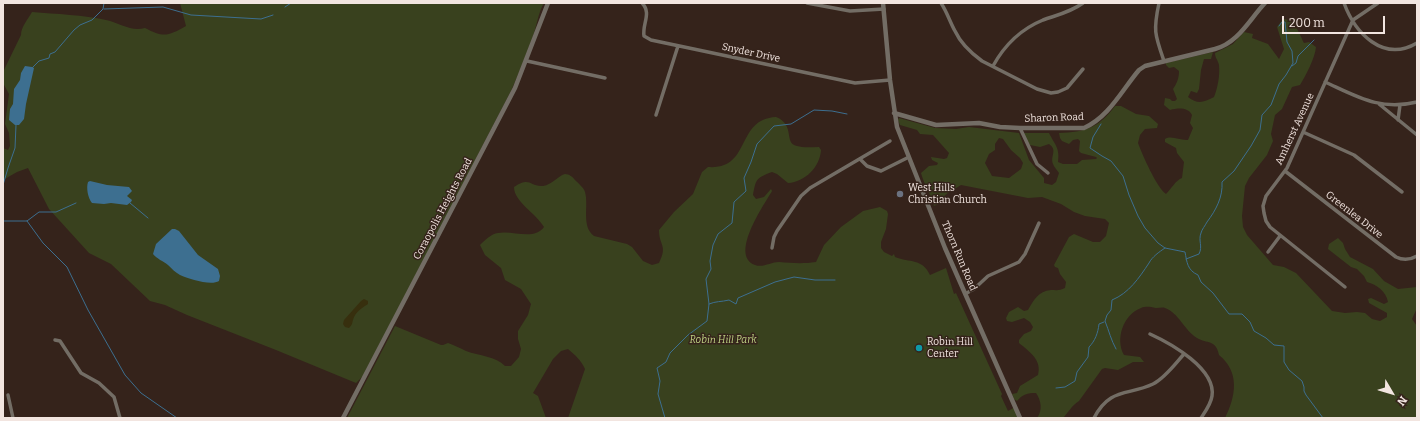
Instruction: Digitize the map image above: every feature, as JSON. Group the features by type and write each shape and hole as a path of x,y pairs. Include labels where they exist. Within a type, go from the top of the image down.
{"street":[{"name":"Coraopolis Heights Road","path":"343,418 501,117 527,61 548,3"},
{"name":"Snyder Drive","path":"642,3 647,12 644,36 651,40 855,83 890,80"},
{"path":"807,3 850,11 884,9"},
{"name":"Thorn Run Road","path":"883,3 890,80 897,127 965,294 1020,418"},
{"path":"941,3 948,14 955,31 965,46 975,56 1037,89 1051,93 1058,92 1067,88 1083,69"},
{"path":"993,66 997,58 1008,44 1026,30 1042,21 1073,10 1083,3"},
{"path":"1159,3 1155,31 1164,61"},
{"name":"Sharon Road","path":"894,113 936,125 979,123 1000,127 1020,128 1084,128 1101,118 1139,70 1145,66 1225,46 1239,34 1265,3"},
{"path":"1344,3 1352,20 1361,32 1375,44 1383,48 1400,50 1417,43"},
{"path":"1352,20 1378,3"},
{"name":"Amherst Avenue","path":"1345,287 1280,236 1268,224 1263,206 1267,193 1285,171 1352,20"},
{"path":"656,115 678,46"},
{"path":"527,61 604,78"},
{"path":"1325,82 1379,104 1417,135"},
{"path":"1379,104 1400,105 1417,102"},
{"path":"1398,120 1400,105"},
{"path":"1020,128 1037,164 1048,173"},
{"path":"1303,132 1354,155 1402,192"},
{"path":"772,248 774,236 801,196 810,188 890,141"},
{"path":"860,158 867,166 881,171 909,157"},
{"name":"Greenlea Drive","path":"1285,171 1394,256 1405,260 1412,259 1417,256"},
{"path":"965,294 974,290 988,276 1020,261 1025,254 1039,223"},
{"path":"1268,252 1280,236"},
{"path":"1150,334 1184,354 1204,372 1212,384 1211,402 1201,418"},
{"path":"55,340 60,342 81,372 99,383 114,397 120,418"},
{"path":"1094,418 1100,408 1112,397 1124,392 1146,387 1156,382 1184,354"},
{"path":"8,395 13,418"}],"green space":[{"path":"180,3 544,3 520,71 511,91 363,376 356,383 165,305 150,301 111,264 89,253 49,209 28,168 3,180 3,148 8,150 10,146 9,133 5,124 9,94 3,83 3,72 21,35 23,26 32,12 97,18 130,28 145,28 157,33 170,34 186,26"},
{"path":"1283,19 1291,22 1294,24 1304,43 1309,42 1316,47 1310,66 1300,85 1292,87 1282,109 1275,115 1271,134 1273,141 1267,155 1249,178 1245,186 1242,216 1243,227 1247,235 1273,265 1284,267 1296,273 1332,311 1345,313 1365,313 1372,319 1380,321 1387,317 1387,313 1369,303 1368,299 1371,298 1384,304 1388,302 1383,292 1378,287 1367,282 1364,276 1357,269 1351,267 1328,249 1329,244 1338,238 1343,243 1350,257 1373,269 1384,281 1398,289 1417,287 1417,308 1412,319 1417,326 1417,418 1225,418 1232,401 1234,385 1233,377 1226,362 1219,355 1216,346 1193,335 1170,310 1164,308 1146,307 1135,311 1129,316 1122,328 1120,342 1124,355 1140,357 1144,362 1133,362 1118,370 1102,369 1079,401 1063,418 1037,418 1041,405 1036,393 1025,394 1017,401 1014,399 1012,394 1017,393 1020,386 1038,375 1039,370 1037,361 1031,353 1019,343 1019,340 1024,334 1031,331 1033,327 1030,322 1024,318 1012,322 1007,321 1006,318 1009,312 1018,307 1024,311 1028,310 1037,297 1043,292 1065,288 1066,282 1060,274 1058,268 1054,265 1069,237 1074,234 1093,242 1100,242 1106,236 1109,223 1105,219 1085,216 1074,212 1061,204 1042,197 1028,198 961,185 943,197 940,203 934,206 921,173 929,166 937,165 938,163 932,160 931,157 944,159 947,158 949,153 933,135 920,134 917,130 900,125 898,120 899,118 935,128 956,129 969,127 1019,133 1029,160 1044,178 1044,183 1052,185 1056,182 1059,173 1052,161 1052,146 1049,144 1040,147 1030,145 1023,133 1049,133 1058,150 1058,162 1063,164 1077,164 1082,160 1096,159 1096,157 1081,153 1079,151 1080,141 1078,139 1073,140 1069,144 1062,141 1059,133 1084,130 1091,127 1103,119 1115,106 1121,106 1136,114 1149,116 1158,124 1157,128 1145,129 1140,135 1138,143 1154,178 1162,191 1166,194 1182,178 1184,162 1177,153 1176,148 1165,142 1165,139 1170,138 1188,140 1193,128 1190,123 1192,115 1190,112 1185,109 1170,110 1164,105 1165,98 1172,101 1177,99 1173,89 1178,80 1179,74 1179,71 1174,67 1169,68 1166,63 1213,52 1211,59 1204,59 1197,93 1191,91 1188,97 1192,100 1201,102 1214,97 1218,85 1219,65 1215,53 1233,44 1244,32 1253,34 1252,38 1268,44 1279,59 1284,49 1277,27","holes":["999,138 1003,139 1023,163 1021,169 1009,178 992,176 985,163 989,154 995,150 995,144"]},
{"name":"Robin Hill Park","path":"776,117 786,124 793,144 802,147 819,147 821,150 820,156 815,168 806,177 800,180 788,183 772,172 763,176 756,182 753,195 756,199 764,197 771,189 772,191 756,218 747,241 746,251 748,260 758,266 779,262 816,262 824,245 841,227 863,211 880,207 887,211 886,229 881,242 881,248 884,252 892,256 894,254 895,257 900,259 919,263 930,275 946,268 954,294 956,293 1002,394 1001,396 1008,411 1015,407 1020,418 568,418 585,369 580,360 568,349 561,351 553,359 533,393 538,396 546,418 347,418 395,326 441,345 448,343 466,351 492,358 505,366 511,366 519,357 521,349 518,339 518,331 528,315 531,304 521,289 505,280 501,268 485,255 480,245 495,234 504,232 529,234 540,231 544,227 521,203 514,187 524,182 543,186 565,174 569,175 585,192 586,221 590,232 594,236 627,244 632,247 643,261 652,265 659,263 663,252 659,230 674,212 693,194 702,172 708,167 722,166 731,161 738,153 754,126 763,120"}],"sand":[{"path":"364,299 368,301 368,304 357,312 349,328 345,327 343,324 344,320"}],"water":[{"path":"25,66 34,68 24,119 19,125 15,125 9,120 10,109 13,104 14,89 20,80 21,73"},
{"path":"90,181 107,185 129,187 132,191 127,196 132,200 127,205 92,203 87,190 87,184"},
{"path":"172,229 179,231 198,255 218,269 220,276 219,281 211,283 184,277 153,254 156,244"}],"waterway":[{"path":"32,68 39,61 49,58 50,54 55,52 80,25 92,20 103,9 104,3"},
{"path":"285,7 291,3"},
{"path":"104,9 163,7 191,15 261,19 273,15"},
{"path":"1186,259 1199,254 1201,248 1201,232 1218,203 1222,182 1234,171 1251,146 1260,130 1262,115 1271,105 1279,84 1293,63 1292,51 1287,42 1285,22 1282,22 1279,26"},
{"path":"1292,66 1296,63 1298,56 1314,40"},
{"path":"665,418 658,394 660,381 657,368 666,362 670,353 688,335 707,321 709,304 706,279 711,269 710,261 713,245 718,234 732,223 734,202 746,191 744,178 757,144 774,126 791,124 814,110 847,114"},
{"path":"1101,124 1093,137 1090,148 1111,161 1123,176 1129,195 1145,228 1158,243 1165,248 1185,252 1187,262 1192,271 1198,275 1201,282 1213,293 1229,314 1242,314 1250,322 1254,331 1274,345 1284,346 1284,362 1289,370 1302,381 1306,395 1323,418"},
{"path":"3,185 15,148 16,125"},
{"path":"3,221 27,221 39,212 56,212 76,203"},
{"path":"130,203 148,218"},
{"path":"27,221 43,243 67,267 88,310 125,375 141,393 177,418"},
{"path":"1116,349 1105,321 1111,310 1112,300 1129,289 1152,259 1165,248"},
{"path":"709,304 729,300 736,304 738,298 775,282 794,277 815,280 835,280"},
{"path":"1056,388 1065,387 1075,381 1077,372 1088,357 1089,347 1096,337 1099,324 1104,322"}],"place":[{"name":"West Hills Christian Church","path":"900,194"},
{"name":"Robin Hill Center","path":"919,348"}]}
